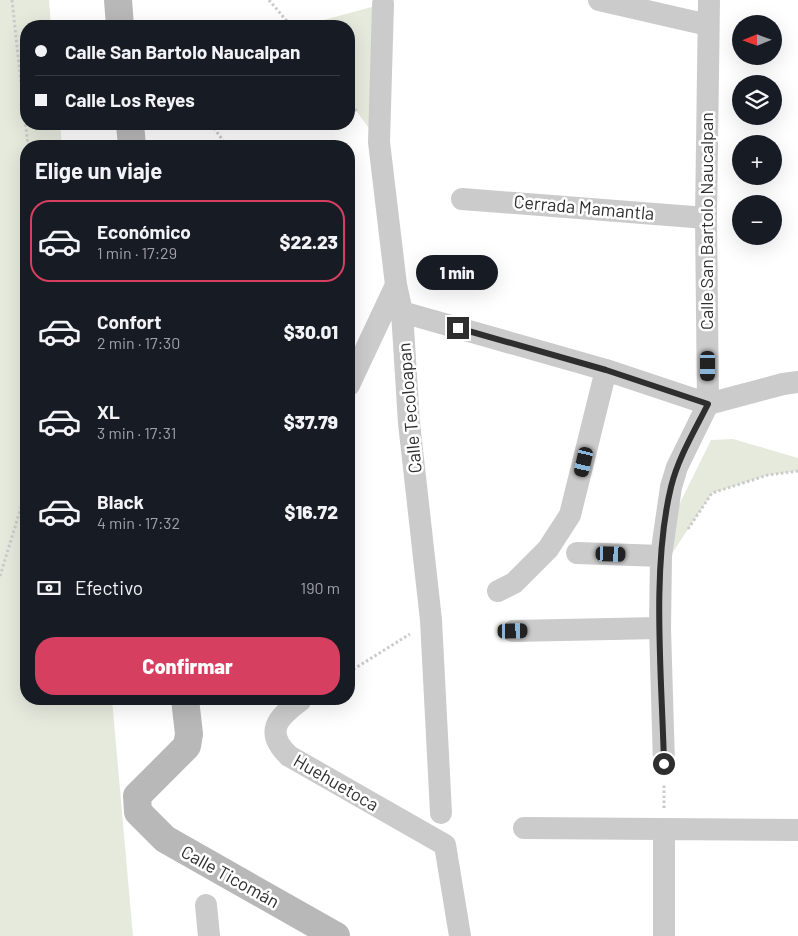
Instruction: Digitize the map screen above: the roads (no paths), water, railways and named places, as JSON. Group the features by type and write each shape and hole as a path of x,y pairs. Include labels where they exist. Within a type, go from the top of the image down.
{"street":[{"path":"118,0 120,20"},
{"path":"599,0 708,25"},
{"name":"Calle San Bartolo Naucalpan","path":"664,764 660,628 661,556 671,487 677,467 708,404 706,218 709,0"},
{"name":"Calle Tecoloapan","path":"383,4 379,142 396,285 402,312 409,423 431,620 441,814"},
{"name":"Cerrada Mamantla","path":"462,199 706,218"},
{"path":"355,372 396,285"},
{"path":"402,312 606,370 708,404 783,384 798,382"},
{"path":"498,591 514,583 548,549 570,515 606,370"},
{"path":"577,553 661,556"},
{"path":"513,631 660,628"},
{"name":"Calle Ticomán","path":"186,705 189,734 187,746 137,796 136,804 145,821 165,839 333,935"},
{"name":"Huehuetoca","path":"294,705 285,712 276,725 277,743 282,750 289,756 445,845 460,936"},
{"path":"524,828 798,830"},
{"path":"664,828 664,936"},
{"path":"206,905 209,936"}]}
